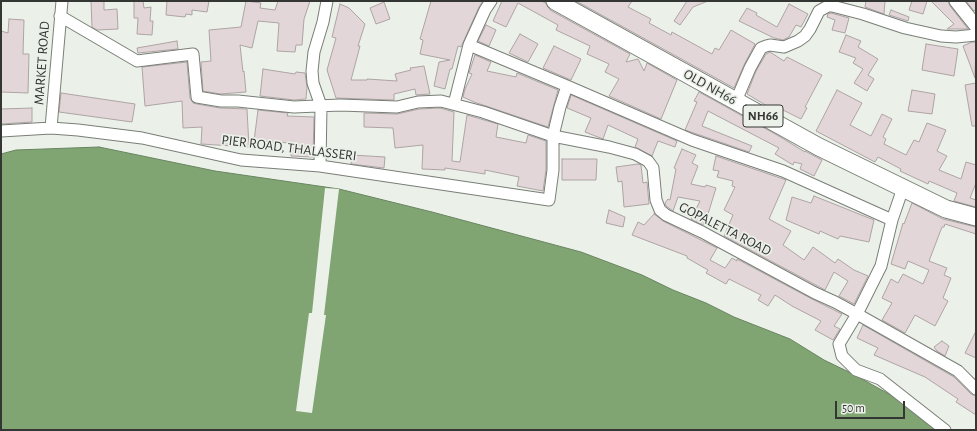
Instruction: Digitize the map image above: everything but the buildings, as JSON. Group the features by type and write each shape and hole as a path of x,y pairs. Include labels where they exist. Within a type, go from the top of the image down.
{"main road":[{"name":"OLD NH66","path":"567,4 819,147 946,209 976,217"}],"street":[{"name":"MARKET ROAD","path":"52,128 62,1"},
{"path":"320,166 321,106 313,83 312,71 314,52 323,22 327,1"},
{"path":"454,104 469,45 485,10 491,1"},
{"path":"956,1 976,26"},
{"path":"736,101 750,68 761,48 770,45 784,47 798,41 810,30 819,11 828,6 863,14 899,26 941,36 956,37 976,35"},
{"name":"GOPALETTA ROAD","path":"60,16 137,61 193,54 197,98 221,102 238,101 294,107 397,107 418,102 441,101 553,136 609,146 648,160 653,168 656,200 660,210 666,215 702,232 814,294 835,302 857,314 958,372 976,389"},
{"path":"469,45 692,140 784,171 892,220"},
{"path":"553,136 567,86"},
{"name":"PIER ROAD, THALASSERI","path":"1,131 52,128 142,138 241,160 320,166 549,200 554,170 553,136"},
{"path":"903,188 892,220 881,266 857,314 839,344 842,356 856,370 880,379 945,430"}],"shaded area":[{"path":"99,147 215,171 339,189 581,252 642,275 734,317 790,339 824,360 853,374 912,407 943,430 1,430 1,154 16,150"}],"pier":[{"path":"325,188 339,189 324,315 326,315 312,413 296,411 309,313 312,313"}]}
